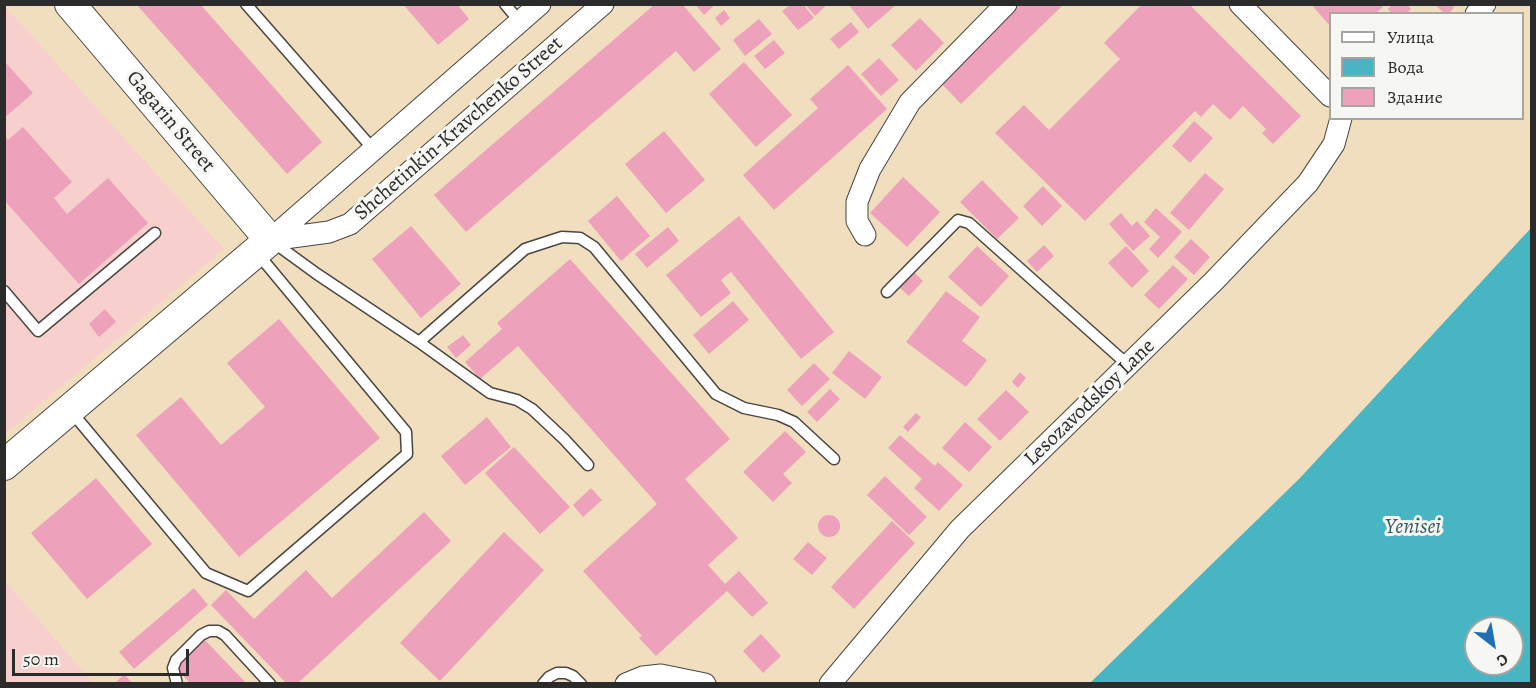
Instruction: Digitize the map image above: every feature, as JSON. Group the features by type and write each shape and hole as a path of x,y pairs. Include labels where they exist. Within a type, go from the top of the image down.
{"street":[{"name":"Gagarin Street","path":"70,4 263,246"},
{"name":"Shchetinkin-Kravchenko Street","path":"4,465 263,246 540,4"},
{"name":"Shchetinkin-Kravchenko Street","path":"263,246 330,232 350,224 603,4"},
{"path":"865,235 857,220 857,202 870,169 910,102 1006,4"},
{"path":"1240,4 1329,95"},
{"name":"Lesozavodskoy Lane","path":"830,684 960,529 1214,281 1308,183 1334,144 1340,120"},
{"path":"626,684 643,677 661,675 705,684"}],"lane":[{"path":"246,4 373,149"},
{"path":"505,4 520,22"},
{"path":"886,292 958,220 969,223 1128,365"},
{"path":"4,291 38,331 155,233"},
{"path":"419,342 525,249 562,237 580,238 594,247 716,394 744,408 778,415 794,422 834,459"},
{"path":"263,246 317,274 490,393 518,400 532,409 588,465"},
{"path":"69,410 206,573 248,591 407,454 406,432 263,246"},
{"path":"177,684 173,668 176,660 201,635 209,631 218,631 225,635 270,684"},
{"path":"543,684 557,673 566,673 581,684"}],"shaded area":[{"path":"4,5 224,249 5,434 4,434"},
{"path":"5,581 93,683 5,683"}],"water":[{"name":"Yenisei","path":"1531,228 1531,683 1090,683 1300,478"}],"building":[{"path":"136,4 200,4 322,142 287,174"},
{"path":"403,4 457,4 469,19 438,45"},
{"path":"655,4 682,4 721,49 694,72 676,51 466,232 434,195"},
{"path":"695,4 716,4 704,15"},
{"path":"791,4 803,4 814,18 798,30 782,11"},
{"path":"805,4 828,4 815,16"},
{"path":"848,4 897,4 868,29"},
{"path":"1020,4 1064,4 961,104 940,82"},
{"path":"1142,4 1189,4 1301,116 1273,144 1262,133 1266,129 1243,106 1230,120 1213,104 1201,117 1195,111 1085,221 995,133 1024,105 1049,130 1120,59 1104,43"},
{"path":"1311,4 1381,4 1383,7 1377,12 1329,12 1329,25"},
{"path":"1393,4 1407,4 1411,9 1408,12 1390,12 1388,9"},
{"path":"1434,4 1451,4 1454,7 1450,12 1443,12"},
{"path":"724,10 730,18 721,26 715,18"},
{"path":"920,18 944,43 916,71 891,45"},
{"path":"759,19 772,34 745,56 733,40"},
{"path":"851,22 859,32 839,49 830,39"},
{"path":"774,40 785,53 765,69 754,56"},
{"path":"879,58 899,80 881,96 861,74"},
{"path":"4,61 33,93 4,118"},
{"path":"744,62 792,115 756,147 709,94"},
{"path":"848,65 887,109 774,210 743,175 818,108 810,99"},
{"path":"1194,121 1213,138 1190,163 1172,146"},
{"path":"23,127 72,182 54,198 67,214 108,178 148,223 79,284 4,200 4,135 8,140"},
{"path":"664,131 705,180 666,213 625,164"},
{"path":"1205,173 1224,189 1189,230 1170,213"},
{"path":"903,177 940,212 907,247 870,213"},
{"path":"982,180 1019,218 997,239 960,202"},
{"path":"1043,186 1062,206 1042,226 1023,206"},
{"path":"617,196 650,236 621,261 588,221"},
{"path":"1156,208 1182,232 1158,258 1149,249 1160,237 1144,222"},
{"path":"1121,213 1132,226 1137,221 1150,236 1133,251 1109,224"},
{"path":"739,216 834,332 801,359 731,272 721,280 731,293 701,317 666,275"},
{"path":"411,226 461,284 421,318 372,259"},
{"path":"668,227 679,241 647,268 635,254"},
{"path":"1191,239 1210,257 1194,275 1174,257"},
{"path":"1044,245 1054,256 1037,272 1027,261"},
{"path":"977,246 1009,276 981,307 948,277"},
{"path":"1126,246 1149,271 1132,288 1108,263"},
{"path":"570,259 730,439 685,479 738,538 708,565 725,584 739,571 768,603 752,617 727,591 656,656 639,638 642,636 583,571 657,504 518,346 480,379 465,362 502,329 497,323"},
{"path":"1173,265 1188,279 1159,309 1144,295"},
{"path":"913,271 923,281 909,296 899,287"},
{"path":"946,291 980,317 962,341 987,360 966,387 906,342"},
{"path":"733,301 749,320 709,354 693,335"},
{"path":"105,309 116,322 99,337 89,324"},
{"path":"279,319 380,438 239,557 136,435 181,397 221,445 265,407 227,363"},
{"path":"463,335 471,345 456,358 447,347"},
{"path":"849,351 882,377 865,399 832,373"},
{"path":"814,363 830,379 802,406 787,390"},
{"path":"1020,372 1026,378 1018,388 1012,382"},
{"path":"830,389 840,399 817,422 807,412"},
{"path":"1006,390 1029,412 1000,441 977,419"},
{"path":"916,413 921,417 908,432 903,427"},
{"path":"487,417 511,447 465,485 441,456"},
{"path":"965,422 992,447 969,472 942,448"},
{"path":"785,431 806,452 783,474 792,483 773,502 743,472"},
{"path":"900,435 935,466 938,462 963,485 939,511 914,488 922,479 888,448"},
{"path":"514,447 570,507 540,534 485,473"},
{"path":"885,476 927,517 909,535 867,495"},
{"path":"96,478 152,544 87,599 31,533"},
{"path":"591,488 602,500 583,517 573,505"},
{"path":"424,512 451,541 297,684 287,684 211,605 226,590 254,619 306,570 332,598"},
{"path":"829,515 837,518 840,526 837,534 829,537 821,534 818,526 821,518"},
{"path":"892,521 915,543 854,609 831,587"},
{"path":"504,532 544,570 440,681 400,643"},
{"path":"808,542 827,558 812,575 793,559"},
{"path":"194,588 208,605 134,669 119,652"},
{"path":"761,634 781,656 763,673 743,651"},
{"path":"205,640 247,684 191,684 176,668"},
{"path":"124,674 133,684 114,684"}]}
